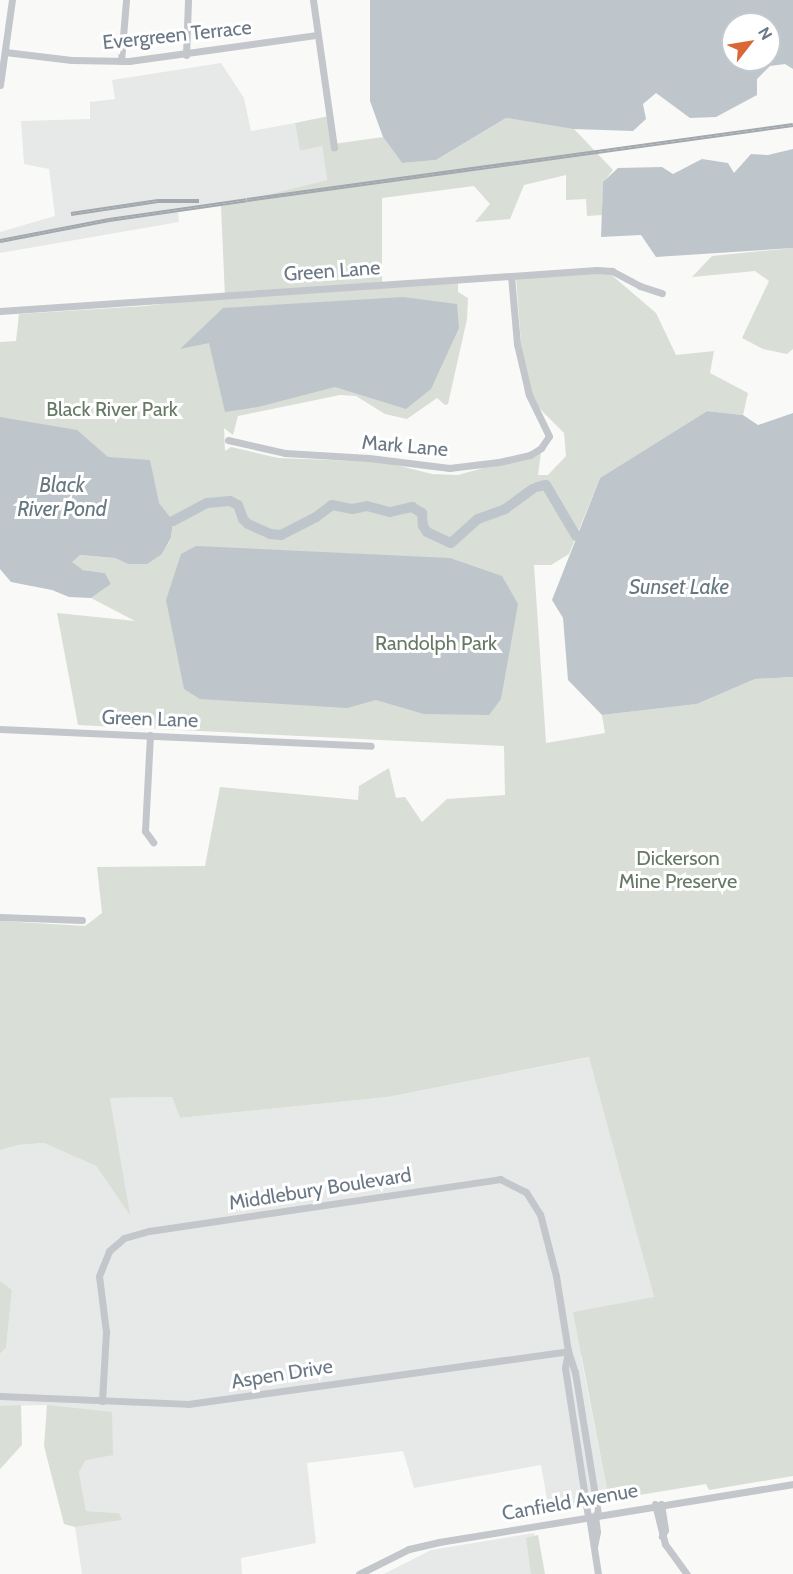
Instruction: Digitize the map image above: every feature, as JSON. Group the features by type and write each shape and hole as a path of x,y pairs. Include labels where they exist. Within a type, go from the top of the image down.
{"street":[{"path":"0,85 12,0"},
{"path":"122,61 126,0"},
{"path":"186,55 188,0"},
{"path":"313,0 334,148"},
{"name":"Evergreen Terrace","path":"5,52 72,60 122,61 186,55 317,35"},
{"name":"Green Lane","path":"0,311 612,271 640,286 662,293"},
{"name":"Mark Lane","path":"228,441 285,453 369,458 449,468 499,462 530,455 541,448 549,436 529,395 518,344 511,276"},
{"name":"Green Lane","path":"0,729 370,746"},
{"path":"150,735 145,831 153,842"},
{"path":"0,917 82,920"},
{"name":"Middlebury Boulevard","path":"102,1401 106,1332 99,1276 109,1251 123,1238 149,1230 492,1179 516,1184 530,1195 538,1208 556,1276 568,1351 576,1372 598,1574"},
{"name":"Aspen Drive","path":"0,1396 158,1404 219,1401 465,1363 568,1351"},
{"name":"Canfield Avenue","path":"359,1574 394,1555 428,1544 658,1504 793,1484"},
{"path":"658,1504 662,1536 671,1554 687,1574"}],"shaded area":[{"path":"221,63 244,98 251,131 295,123 300,151 322,146 327,180 221,206 178,212 179,222 0,253 0,232 55,216 49,169 24,164 21,121 90,119 90,102 115,99 112,80"},
{"path":"590,1057 654,1297 581,1357 609,1500 549,1510 541,1465 414,1488 403,1451 307,1463 316,1543 241,1558 242,1574 82,1574 75,1527 121,1520 119,1513 86,1511 79,1472 86,1460 47,1405 0,1406 0,1354 6,1348 12,1290 0,1281 0,1150 18,1145 44,1143 96,1166 129,1213 110,1098 172,1097 180,1118 388,1097"},
{"path":"534,1533 540,1574 384,1574 431,1550"}],"green space":[{"path":"329,116 333,144 383,137 402,163 436,160 506,118 574,129 613,170 603,183 602,215 587,216 586,199 566,200 566,175 524,185 510,219 475,222 490,204 474,186 382,198 382,286 458,283 458,292 468,298 467,319 448,404 445,405 437,398 407,419 385,414 356,396 340,395 238,416 233,435 224,428 225,451 231,447 278,458 384,462 432,474 458,475 541,452 538,475 548,475 566,456 564,433 525,394 516,278 608,272 656,313 676,355 714,351 710,373 748,393 743,415 707,411 600,478 569,554 551,565 534,565 546,743 605,733 602,715 697,704 755,679 793,677 793,1476 709,1490 706,1484 609,1500 573,1312 654,1297 589,1057 388,1097 180,1118 172,1097 110,1098 130,1215 96,1166 44,1143 18,1145 0,1150 0,921 85,926 102,913 97,867 205,866 220,787 358,800 359,786 389,768 396,798 405,797 422,822 447,799 505,795 504,746 78,725 57,613 135,621 91,598 111,584 105,573 83,570 71,562 80,555 115,558 128,564 162,554 171,539 173,521 0,498 0,342 16,341 19,314 145,306 225,297 221,206 327,180 322,146 300,151 295,123"},
{"path":"793,248 793,349 787,354 763,349 742,338 769,281 755,271 692,277 712,256"},
{"path":"0,1281 12,1290 6,1348 0,1354"},
{"path":"21,1405 22,1445 0,1469 0,1406"},
{"path":"47,1405 112,1412 113,1455 86,1460 79,1472 86,1511 119,1513 122,1520 75,1527 64,1524 44,1446"},
{"path":"538,1535 545,1574 531,1574 526,1538"}],"water":[{"path":"370,0 793,0 793,69 785,64 781,65 781,12 721,12 721,72 764,72 757,79 757,95 716,117 690,118 656,93 643,104 646,119 633,131 573,129 506,118 436,160 402,163 383,137 370,101"},
{"path":"793,149 793,248 656,257 641,235 601,237 603,182 618,168 662,167 673,174 702,159 728,163 734,173 751,154 768,155"},
{"path":"403,297 457,304 459,328 431,389 406,409 335,387 258,407 225,412 209,343 180,349 223,308"},
{"name":"Sunset Lake","path":"707,411 743,415 758,425 793,413 793,677 755,679 697,704 602,715 568,680 563,618 552,600 600,478"},
{"name":"Black River Pond","path":"0,417 77,430 108,457 150,460 159,503 173,521 171,538 162,554 147,564 128,564 115,558 80,555 72,562 83,570 105,573 111,584 91,598 69,597 52,590 11,582 0,569"},
{"path":"196,546 450,558 502,576 518,604 501,699 489,715 424,714 376,700 347,708 200,699 184,689 166,600 181,554"}],"waterway":[{"path":"537,487 546,485 576,536"},
{"path":"173,521 207,503 230,501 238,505 243,519 248,524 270,534 281,535 316,517 332,505 352,509 367,506 390,512 412,507 422,513 423,526 427,532 451,543 478,519 505,509 533,489"}],"railway":[{"path":"0,241 109,220 793,125"},
{"path":"71,214 158,201 199,201"}],"park label":[{"name":"Black River Park","path":"112,409"},
{"name":"Randolph Park","path":"436,643"},
{"name":"Dickerson Mine Preserve","path":"678,870"}]}
